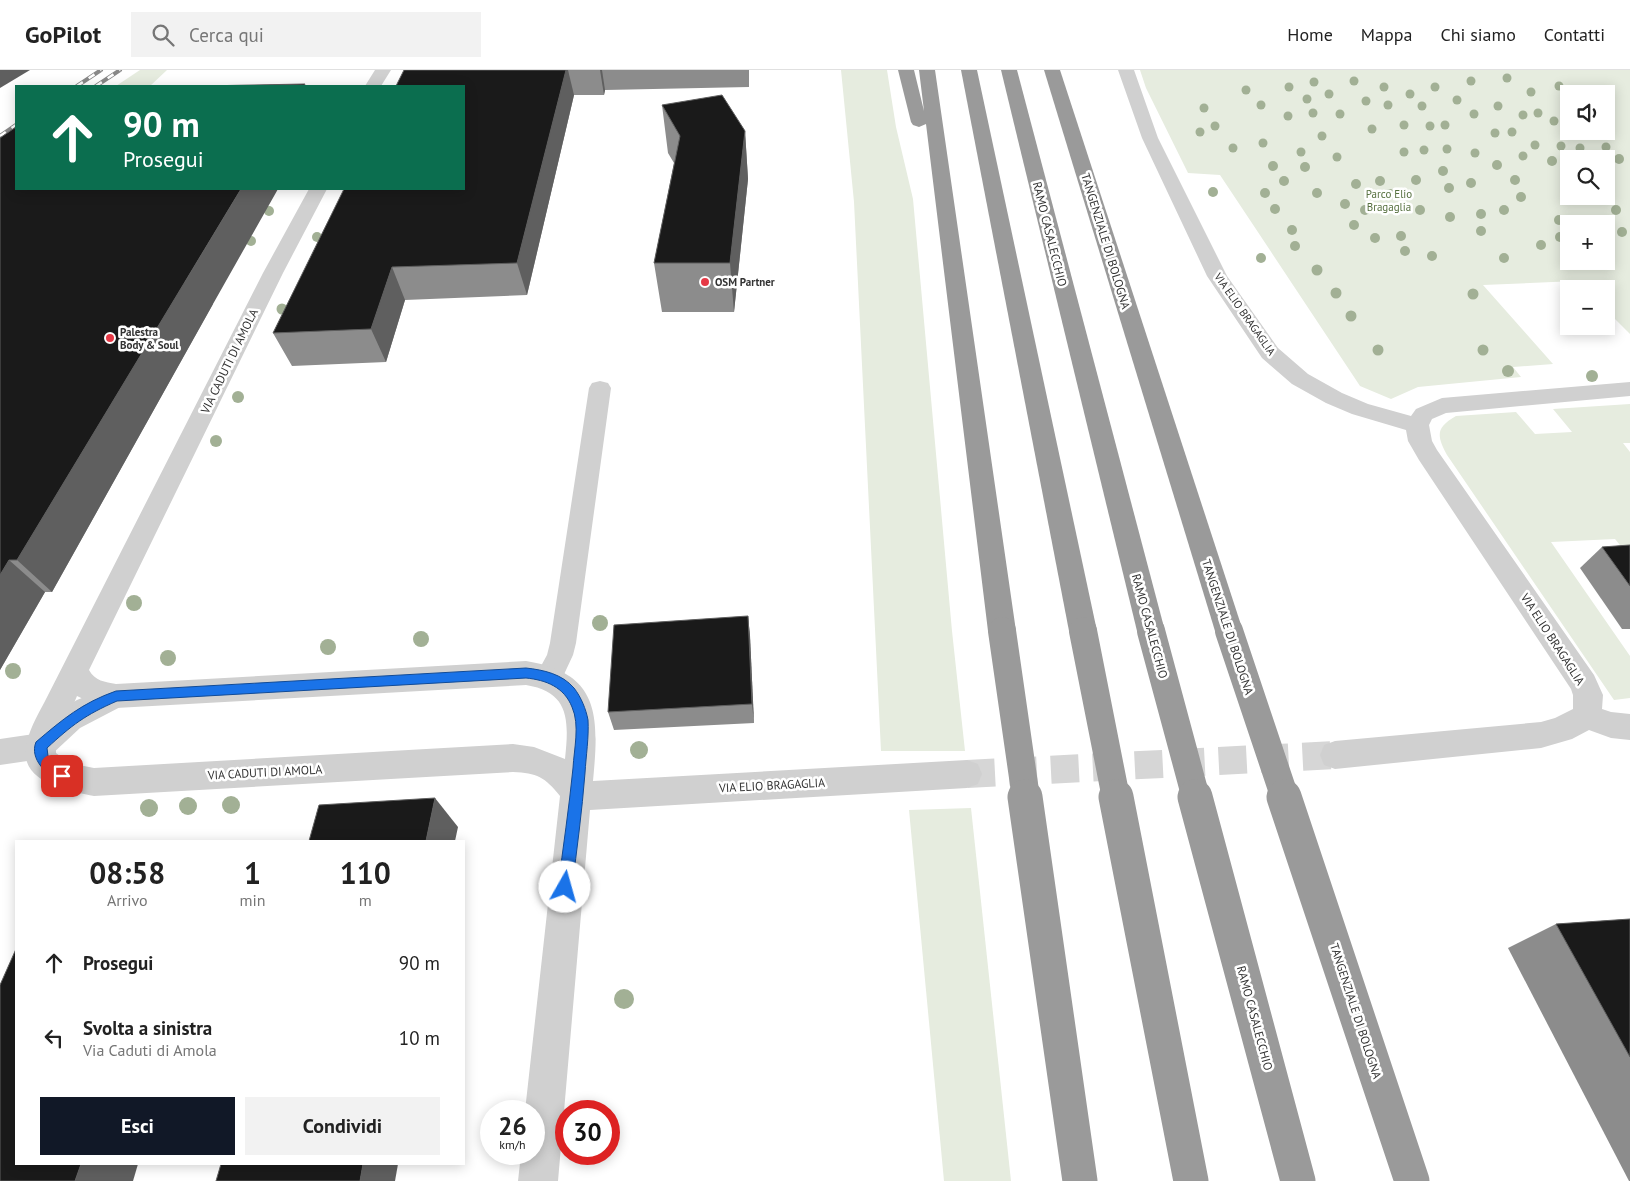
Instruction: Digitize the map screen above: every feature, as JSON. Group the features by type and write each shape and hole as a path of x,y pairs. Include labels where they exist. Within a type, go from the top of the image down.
{"highway":[{"path":"906,70 954,267"},
{"path":"927,70 1002,631 1080,1181"},
{"path":"970,70 1190,1181"},
{"name":"RAMO CASALECCHIO","path":"1009,70 1151,631 1298,1181"},
{"name":"TANGENZIALE DI BOLOGNA","path":"1052,70 1229,631 1412,1181"},
{"path":"1078,98 1112,258"}],"street":[{"path":"374,85 383,70"},
{"name":"VIA ELIO BRAGAGLIA","path":"1126,70 1150,138 1217,276 1270,353 1300,379 1334,398 1360,410 1417,425 1420,441 1427,454 1584,684 1588,695 1587,716"},
{"name":"VIA CADUTI DI AMOLA","path":"317,190 273,273 48,725 41,746 41,759 62,776 94,782 531,758 543,761 556,769 570,783 576,796"},
{"path":"1417,425 1424,414 1442,406 1630,389"},
{"path":"75,670 83,685 99,694 116,696 526,673 549,677 560,682 571,693 578,706 582,740 565,887 538,1181"},
{"path":"1335,755 1541,735 1561,730 1587,716 1611,725 1630,728"},
{"name":"VIA ELIO BRAGAGLIA","path":"576,796 967,774"}],"lane":[{"path":"549,677 560,655 563,643 600,388"},
{"path":"0,752 41,746 70,719 116,696"}],"green space":[{"path":"140,70 167,70 151,85 118,85"},
{"path":"841,70 887,70 896,127 913,199 952,631 965,751 881,751 854,202"},
{"name":"Parco Elio Bragaglia","path":"1140,70 1630,70 1630,334 1615,319 1615,280 1560,280 1560,282 1483,285 1553,364 1513,367 1521,377 1418,387 1391,399 1360,386 1220,175 1188,173 1146,88"},
{"path":"1630,404 1630,443 1623,443 1630,452 1630,555 1615,539 1551,542 1630,656 1630,698 1614,700 1447,455 1441,443 1440,433 1444,424 1456,416 1516,412 1535,434 1572,432 1553,409"},
{"path":"971,808 1011,1181 944,1181 909,810"}],"building":[{"path":"404,70 566,70 517,263 392,267 371,329 273,333 344,190 465,190 465,85 396,85"},
{"path":"305,84 304,85 253,85"},
{"path":"722,95 745,131 730,263 654,263 680,136 662,105"},
{"path":"15,128 15,190 240,190 17,560 9,560 0,575 0,138"},
{"path":"1630,545 1630,586 1602,547"},
{"path":"748,616 752,704 608,712 614,625"},
{"path":"435,798 426,840 309,840 319,805"},
{"path":"1630,919 1630,1057 1556,924"},
{"path":"15,951 15,1165 81,1165 75,1181 0,1181 0,985"},
{"path":"221,1165 363,1165 360,1181 216,1181"}],"tunnel":[{"path":"967,774 1335,755"}],"railway":[{"path":"78,85 101,70"},
{"path":"98,85 120,70"},
{"path":"0,136 15,126"}],"place":[{"name":"OSM Partner","path":"705,282"},
{"name":"Palestra Body & Soul","path":"110,338"}],"route":[{"path":"62,776 41,759 41,746 70,719 116,696 526,673 539,674 560,682 571,693 578,706 581,719 582,740 565,887"}]}
